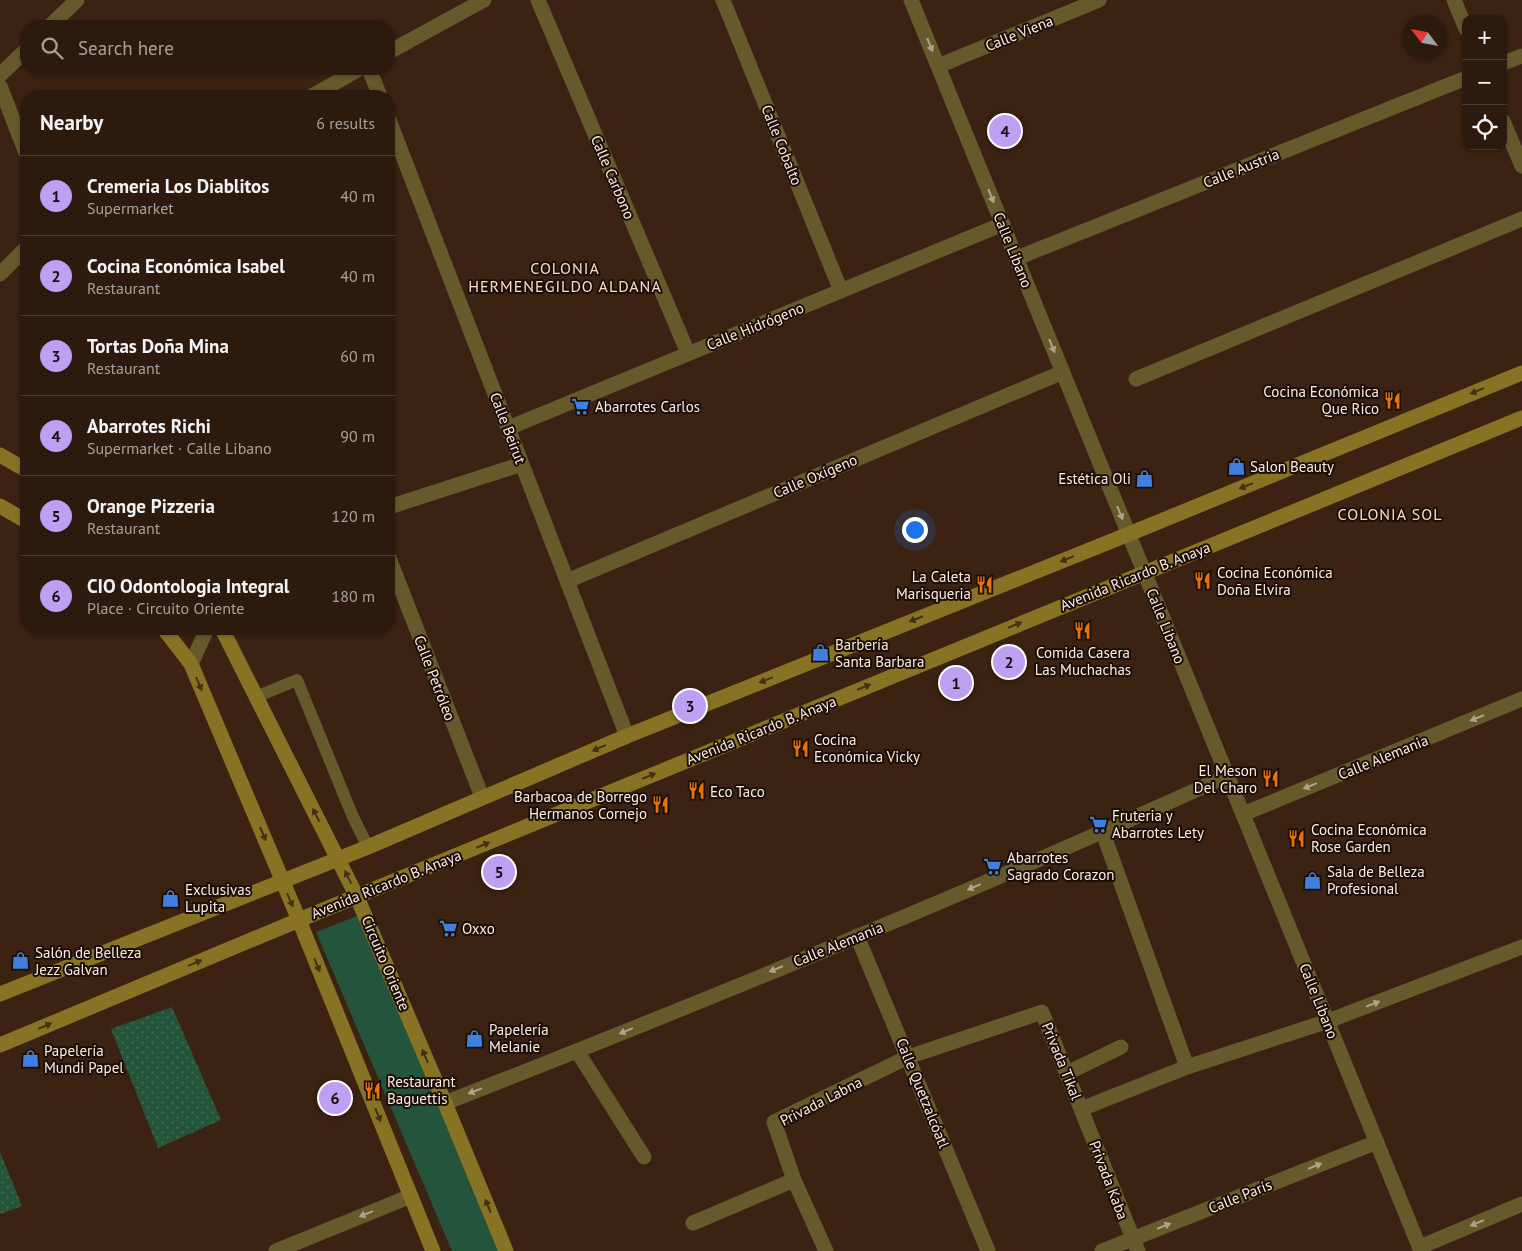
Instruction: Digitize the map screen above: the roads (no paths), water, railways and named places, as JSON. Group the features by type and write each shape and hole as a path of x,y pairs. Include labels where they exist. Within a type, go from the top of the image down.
{"main road":[{"path":"0,994 368,847 627,736 1522,373"},
{"name":"Avenida Ricardo B. Anaya","path":"0,1045 299,920 1522,418"},
{"path":"0,455 20,467"},
{"path":"0,506 20,517"},
{"path":"169,635 191,664 299,920 433,1251"},
{"name":"Circuito Oriente","path":"225,635 357,897 506,1251"}],"street":[{"path":"56,20 77,0"},
{"path":"395,49 484,0"},
{"name":"Calle Carbono","path":"538,0 688,353"},
{"name":"Calle Cobalto","path":"722,0 841,291"},
{"name":"Calle Libano","path":"911,0 1420,1249"},
{"name":"Calle Viena","path":"938,66 1099,0"},
{"path":"1454,0 1462,19"},
{"path":"0,75 20,56"},
{"path":"1507,62 1522,56"},
{"path":"322,90 349,75"},
{"path":"371,75 378,90"},
{"name":"Calle Austria","path":"1016,258 1462,80"},
{"path":"0,86 20,138"},
{"path":"1507,130 1522,166"},
{"name":"Calle Beirut","path":"395,136 627,736"},
{"path":"1136,379 1522,219"},
{"name":"Calle Hidrógeno","path":"508,428 1003,224"},
{"path":"0,274 20,254"},
{"name":"Calle Oxígeno","path":"567,581 1063,372"},
{"path":"395,505 522,464"},
{"name":"Calle Petróleo","path":"395,573 482,798"},
{"path":"191,664 204,635"},
{"name":"Calle Alemania","path":"1243,814 1522,699"},
{"name":"Calle Alemania","path":"445,1103 858,936 1103,832 1228,776"},
{"path":"1103,832 1187,1066"},
{"name":"Calle Quetzalcóatl","path":"858,936 988,1251"},
{"path":"1328,1021 1522,947"},
{"name":"Privada Tikal","path":"908,1057 1042,1012 1081,1109 1187,1066 1328,1021"},
{"path":"1067,1072 1121,1047"},
{"path":"576,1051 644,1157"},
{"name":"Privada Labna","path":"826,1251 794,1180 774,1122 908,1057"},
{"name":"Privada Kaba","path":"1081,1109 1135,1245"},
{"name":"Calle París","path":"1102,1251 1135,1245 1377,1142"},
{"path":"693,1224 794,1180"},
{"path":"276,1251 411,1196"},
{"path":"1420,1249 1522,1204"}],"lane":[{"path":"256,697 296,680 353,817 368,847"}],"place":[{"name":"Abarrotes Richi","path":"1005,131"},
{"name":"Cocina Económica Que Rico","path":"1393,400"},
{"name":"Abarrotes Carlos","path":"581,406"},
{"name":"Salon Beauty","path":"1236,466"},
{"name":"Estética Oli","path":"1145,478"},
{"name":"Cocina Económica Doña Elvira","path":"1203,581"},
{"name":"La Caleta Marisqueria","path":"985,585"},
{"name":"Comida Casera Las Muchachas","path":"1083,631"},
{"name":"Barbería Santa Barbara","path":"821,653"},
{"name":"Cocina Económica Isabel","path":"1009,662"},
{"name":"Cremeria Los Diablitos","path":"956,683"},
{"name":"Tortas Doña Mina","path":"690,706"},
{"name":"Cocina Económica Vicky","path":"800,748"},
{"name":"El Meson Del Charo","path":"1271,779"},
{"name":"Eco Taco","path":"696,791"},
{"name":"Barbacoa de Borrego Hermanos Cornejo","path":"661,805"},
{"name":"Fruteria y Abarrotes Lety","path":"1098,824"},
{"name":"Cocina Económica Rose Garden","path":"1297,838"},
{"name":"Abarrotes Sagrado Corazon","path":"993,866"},
{"name":"Orange Pizzeria","path":"499,872"},
{"name":"Sala de Belleza Profesional","path":"1313,880"},
{"name":"Exclusivas Lupita","path":"171,898"},
{"name":"Oxxo","path":"448,928"},
{"name":"Salón de Belleza Jezz Galvan","path":"21,961"},
{"name":"Papelería Melanie","path":"475,1038"},
{"name":"Papelería Mundi Papel","path":"30,1059"},
{"name":"Restaurant Baguettis","path":"373,1090"},
{"name":"CIO Odontologia Integral","path":"335,1098"}],"district":[{"name":"COLONIA HERMENEGILDO ALDANA","path":"565,277"},
{"name":"COLONIA SOL","path":"1390,514"}]}
